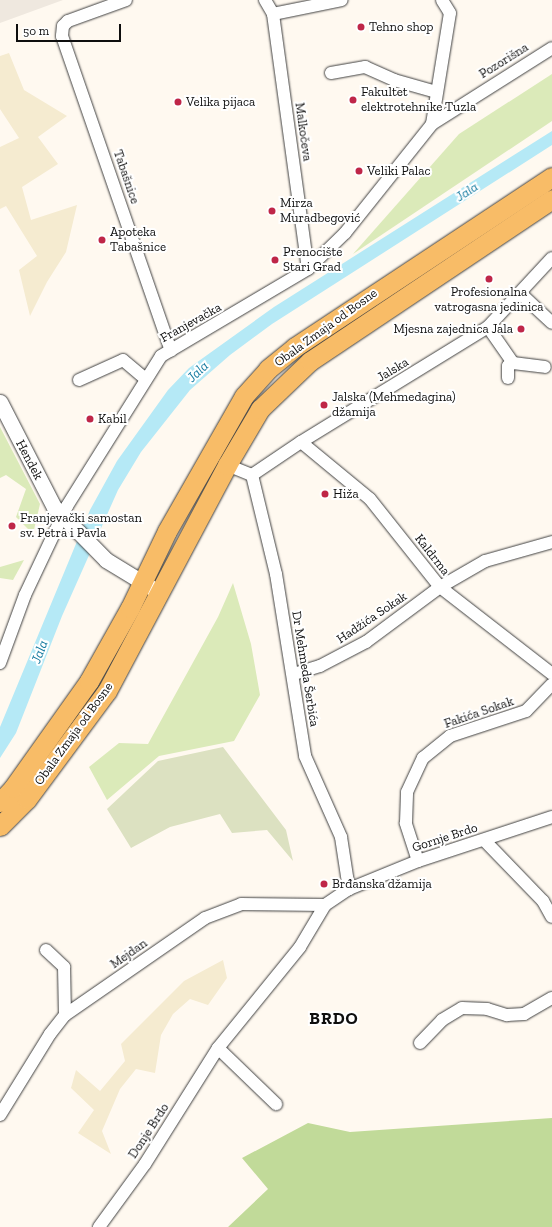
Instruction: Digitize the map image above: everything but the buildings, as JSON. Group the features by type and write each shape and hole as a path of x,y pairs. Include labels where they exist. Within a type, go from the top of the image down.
{"main road":[{"name":"Obala Zmaja od Bosne","path":"0,802 13,788 89,681 134,579 244,396 268,369 295,347 392,281 552,177"},
{"name":"Obala Zmaja od Bosne","path":"0,826 27,799 107,691 227,464 260,409 310,361 552,199"}],"street":[{"name":"Tabašnice","path":"126,0 76,20 68,21 63,26 62,36 171,351"},
{"name":"Malkočeva","path":"265,0 273,14 308,269"},
{"path":"273,14 342,0"},
{"path":"432,124 450,13 442,0"},
{"name":"Pozorišna","path":"432,124 552,48"},
{"path":"331,74 365,67 394,80 436,92"},
{"name":"Franjevačka","path":"0,663 25,595 62,516 161,356 308,269 345,233 432,124"},
{"name":"Jalska","path":"252,475 301,442 488,327 521,294 552,258"},
{"path":"521,294 552,323"},
{"path":"488,327 513,363"},
{"path":"79,380 123,360 146,379"},
{"path":"508,378 508,366 513,363 545,367"},
{"name":"Hendek","path":"0,404 26,456 62,516 106,560 134,579"},
{"name":"Kaldrma","path":"301,442 370,499 440,587 552,674"},
{"path":"227,464 252,475"},
{"name":"Dr Mehmeda Šerbića","path":"252,475 276,574 294,674 295,703 305,756 341,837 349,889"},
{"name":"Hadžića Sokak","path":"294,674 320,666 366,642 440,587 485,562 552,542"},
{"path":"134,579 159,592"},
{"name":"Fakića Sokak","path":"418,861 406,823 407,792 423,758 450,736 526,711 552,684"},
{"name":"Gornje Brdo","path":"349,889 418,861 552,817"},
{"path":"484,840 543,901 552,917"},
{"name":"Donje Brdo","path":"99,1227 145,1164 218,1048 300,947 326,905 349,889"},
{"name":"Mejdan","path":"0,1114 50,1034 65,1015 205,918 241,904 326,905"},
{"path":"46,950 64,967 65,1015"},
{"path":"420,1043 442,1020 462,1008 487,1009 507,1015 524,1014 552,998"},
{"path":"218,1048 276,1104"}],"shaded area":[{"path":"0,0 63,0 0,23"},
{"path":"9,53 24,90 67,116 38,137 58,164 22,187 31,220 77,205 66,252 47,282 30,316 19,270 37,256 6,206 0,209 0,147 19,138 0,109 0,56"},
{"path":"223,960 227,978 208,1005 190,999 173,1014 161,1035 155,1073 136,1069 120,1089 102,1131 111,1154 78,1133 94,1110 71,1088 76,1070 100,1091 125,1061 121,1044 184,981"}],"green space":[{"path":"552,74 552,121 353,254 459,134"},
{"path":"0,427 40,504 33,534 16,517 26,489 6,475 0,478"},
{"path":"24,560 13,580 0,578 0,567"},
{"path":"233,583 251,644 260,695 234,741 159,756 107,800 89,767 119,743 148,744 218,617"},
{"path":"223,747 286,830 293,861 267,830 232,833 220,814 170,827 131,848 107,809 158,761"},
{"path":"552,1118 552,1227 228,1227 268,1189 242,1158 308,1123 350,1132"}],"water":[{"name":"Jala","path":"552,131 552,145 272,324 230,355 190,390 141,452 118,490 62,616 16,733 0,758 0,727 90,510 117,461 168,390 189,368 274,307"}],"place":[{"name":"Tehno shop","path":"361,27"},
{"name":"Fakultet elektrotehnike Tuzla","path":"353,100"},
{"name":"Velika pijaca","path":"178,102"},
{"name":"Veliki Palac","path":"359,171"},
{"name":"Mirza Muradbegović","path":"272,211"},
{"name":"Apoteka Tabašnice","path":"102,240"},
{"name":"Prenocište Stari Grad","path":"275,260"},
{"name":"Profesionalna vatrogasna jedinica","path":"489,279"},
{"name":"Mjesna zajednica Jala","path":"521,329"},
{"name":"Jalska (Mehmedagina) džamija","path":"324,405"},
{"name":"Kabil","path":"90,419"},
{"name":"Hiža","path":"325,494"},
{"name":"Franjevački samostan sv. Petra i Pavla","path":"12,526"},
{"name":"Brđanska džamija","path":"324,884"}],"district":[{"name":"BRDO","path":"334,1019"}]}
